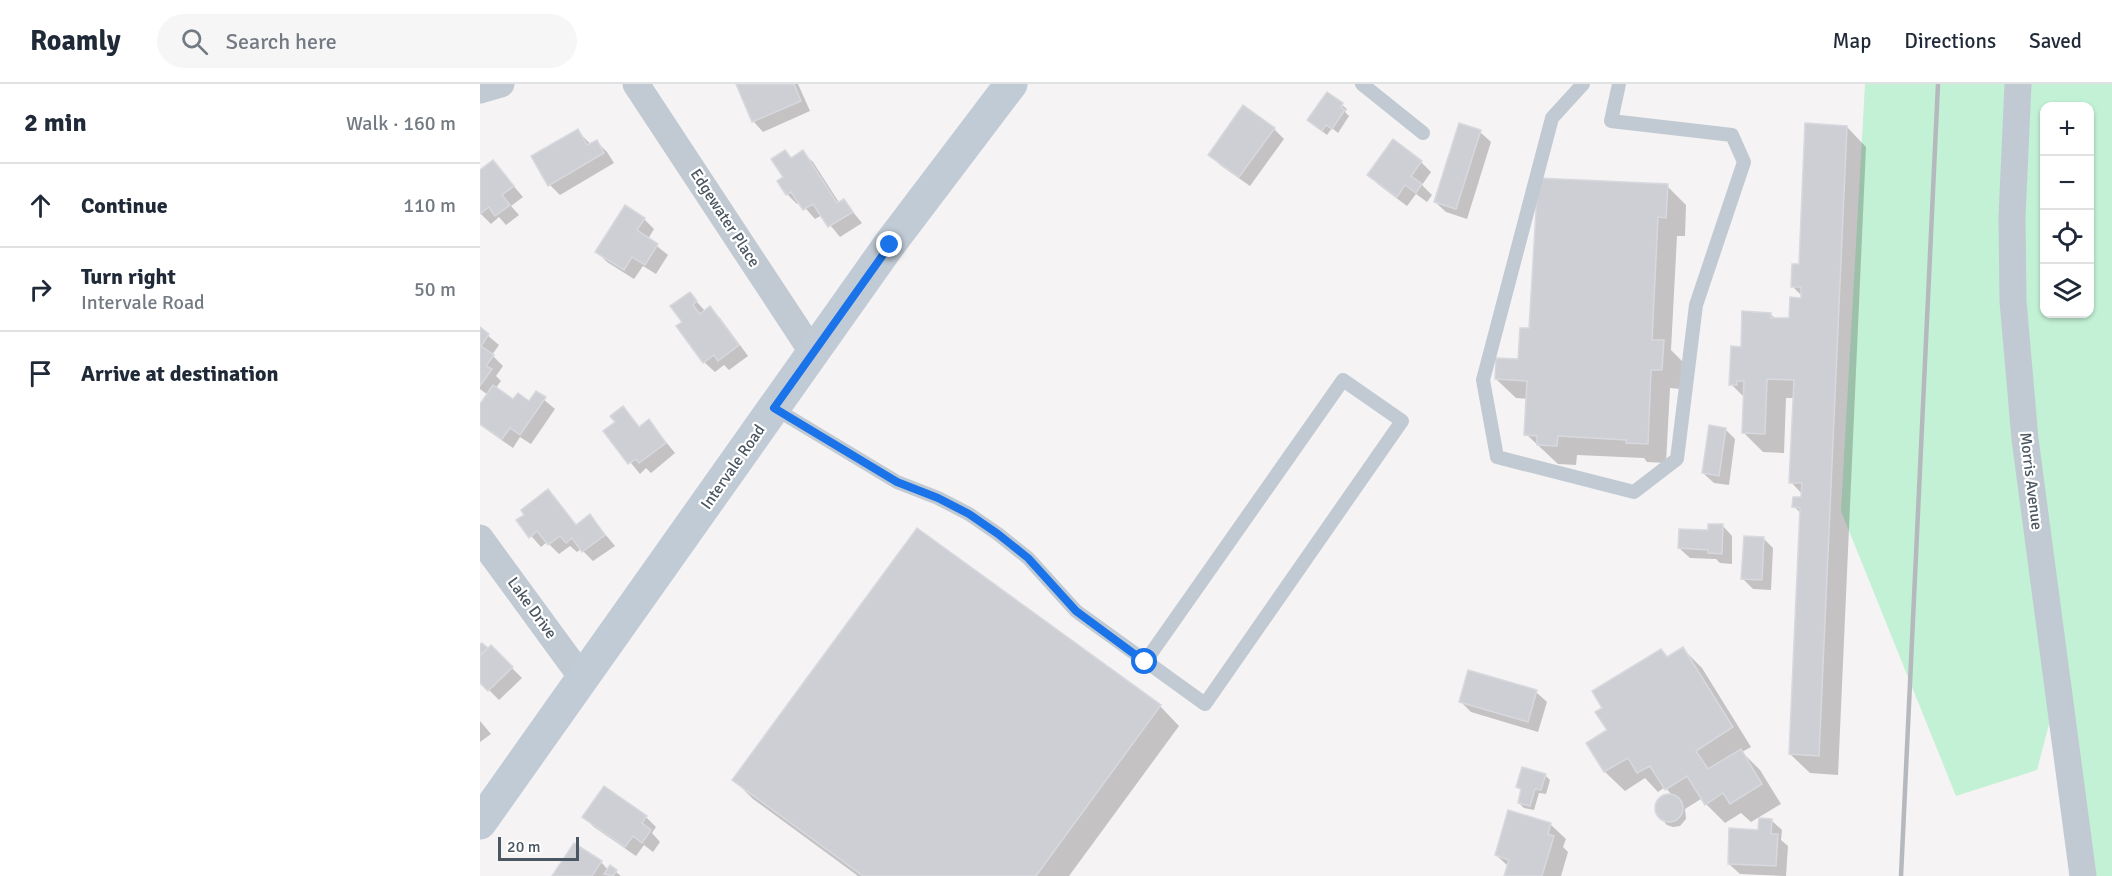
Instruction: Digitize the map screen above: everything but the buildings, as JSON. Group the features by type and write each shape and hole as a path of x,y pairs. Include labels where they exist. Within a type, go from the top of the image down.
{"street":[{"path":"480,90 501,84"},
{"name":"Edgewater Place","path":"636,84 813,353"},
{"name":"Intervale Road","path":"480,823 890,245 1011,84"},
{"name":"Morris Avenue","path":"2018,84 2012,217 2014,312 2025,439 2083,876"},
{"name":"Lake Drive","path":"480,538 583,679"}],"lane":[{"path":"1362,84 1423,133"},
{"path":"1582,84 1552,118 1482,380 1497,457 1634,492 1677,459 1696,305 1744,162 1732,135 1611,121 1618,84"},
{"path":"774,408 897,482 938,498 969,514 1028,558 1076,611 1145,662 1205,705 1402,421 1343,380 1145,662"}],"green space":[{"path":"1865,84 2112,84 2112,876 2081,876 2064,667 2037,770 1956,796 1841,511"}],"railway":[{"path":"1901,876 1938,84"}],"route":[{"path":"890,245 774,408 897,482 938,498 969,514 1028,558 1055,585 1076,611 1145,662"}]}
